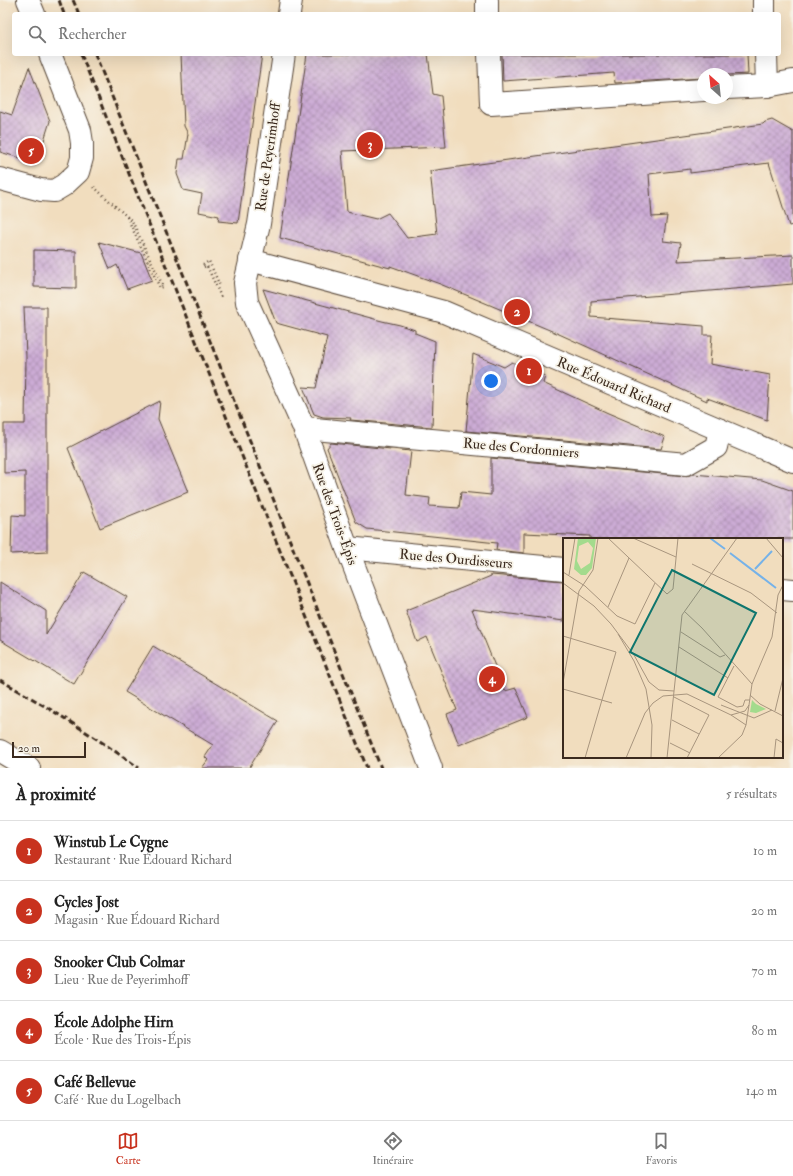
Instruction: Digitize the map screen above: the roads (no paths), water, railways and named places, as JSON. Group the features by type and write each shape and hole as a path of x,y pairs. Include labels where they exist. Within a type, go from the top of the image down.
{"street":[{"path":"28,0 33,12"},
{"path":"289,12 291,0"},
{"path":"487,0 487,12"},
{"path":"764,0 764,12"},
{"path":"0,179 41,190 54,191 64,186 78,172 82,158 80,130 51,56"},
{"name":"Rue de Peyerimhoff","path":"250,260 259,224 284,56"},
{"path":"489,56 491,104 697,90"},
{"path":"766,56 767,86"},
{"path":"733,88 767,86 793,81"},
{"name":"Rue des Trois-Épis","path":"250,260 245,283 248,302 304,428 347,548 431,768"},
{"name":"Rue Édouard Richard","path":"250,260 444,312 793,461"},
{"name":"Rue des Cordonniers","path":"304,428 686,464 716,447 720,430"},
{"name":"Rue des Ourdisseurs","path":"347,548 563,569"},
{"path":"783,589 793,590"},
{"path":"0,751 29,768"}],"railway":[{"path":"59,0 63,12"},
{"path":"73,0 78,12"},
{"path":"82,56 367,768"},
{"path":"96,56 381,768"},
{"path":"0,680 71,722 139,768"}],"place":[{"name":"Snooker Club Colmar","path":"370,145"},
{"name":"Café Bellevue","path":"31,151"},
{"name":"Cycles Jost","path":"517,312"},
{"name":"Winstub Le Cygne","path":"529,371"},
{"name":"École Adolphe Hirn","path":"492,679"}]}
